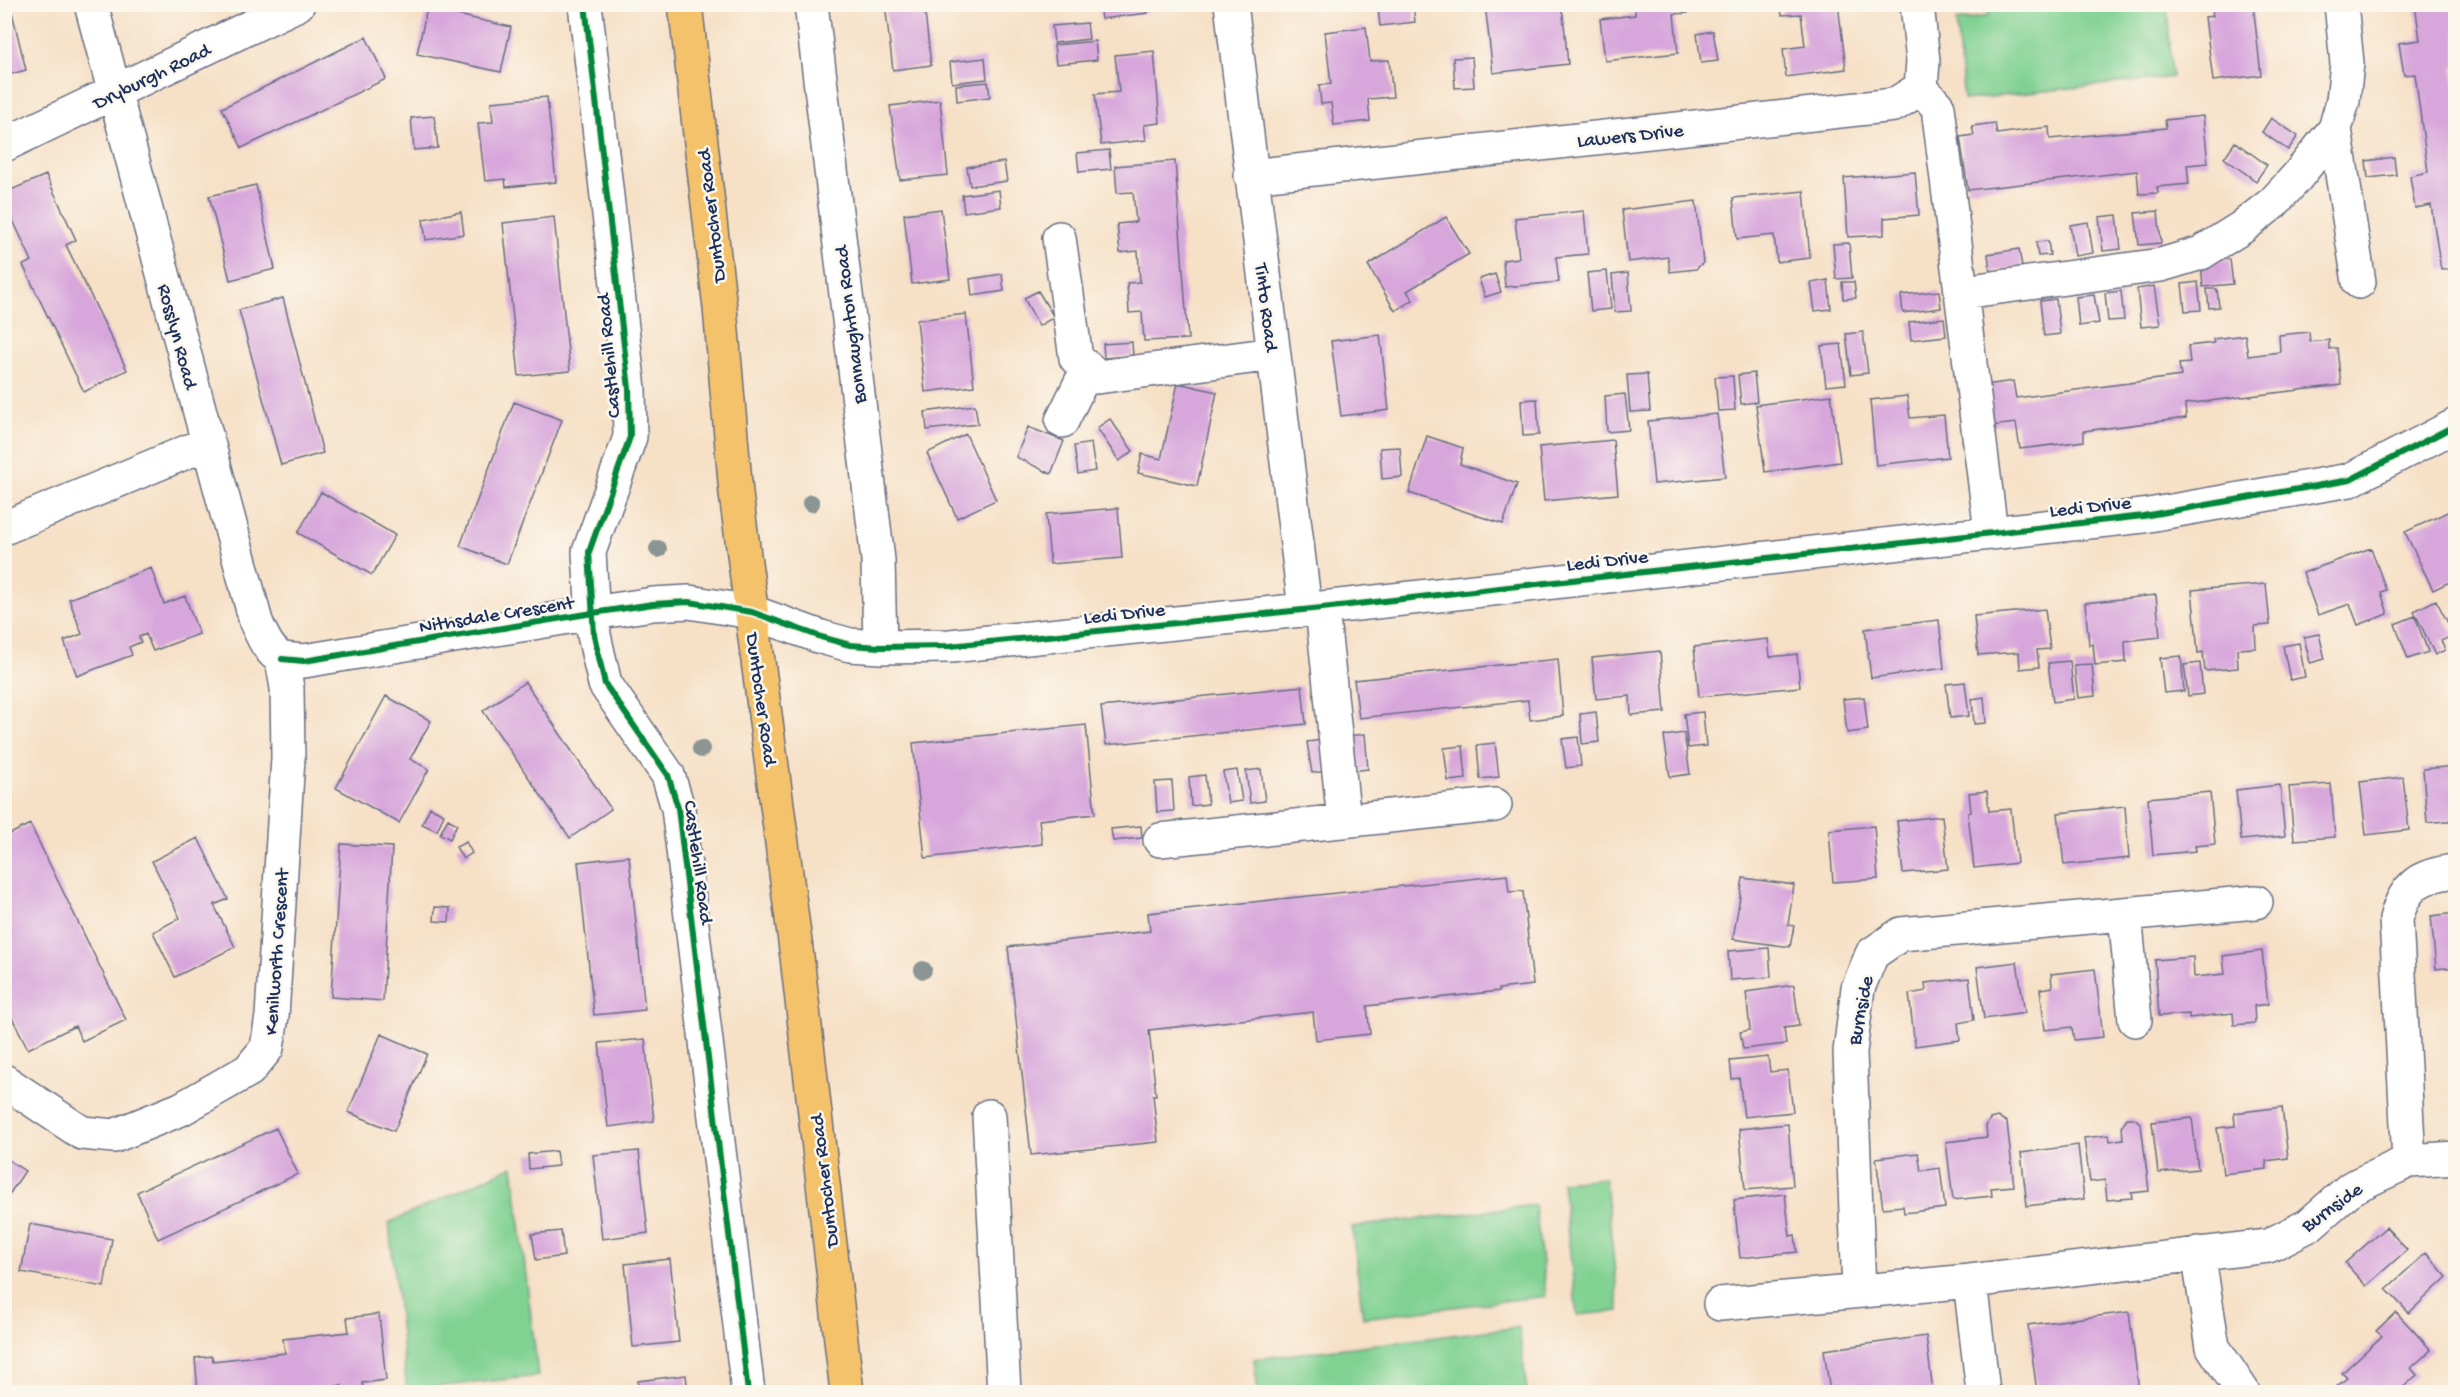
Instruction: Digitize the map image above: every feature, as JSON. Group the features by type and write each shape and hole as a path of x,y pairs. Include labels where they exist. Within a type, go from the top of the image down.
{"main road":[{"name":"Duntocher Road","path":"685,4 720,308 736,494 797,957 847,1392"}],"street":[{"name":"Rosslyn Road","path":"91,4 256,622 266,642 276,656 282,659"},
{"name":"Dryburgh Road","path":"4,145 298,4"},
{"name":"Castlehill Road","path":"585,4 629,389 630,437 589,552 594,635 605,684 668,775 678,808 748,1392"},
{"name":"Bonnaughton Road","path":"811,4 878,560 880,647"},
{"name":"Tinto Road","path":"1231,4 1274,354 1344,821"},
{"path":"1917,4 1923,62 1921,88 1938,107 1963,292 1991,532"},
{"path":"1963,292 2161,265 2201,252 2241,228 2273,203 2335,129 2343,101 2347,63 2341,4"},
{"name":"Lawers Drive","path":"1251,176 1894,105 1921,88"},
{"path":"2335,129 2359,282"},
{"path":"1059,238 1076,358 1097,377 1274,354"},
{"path":"1062,421 1088,368"},
{"name":"Ledi Drive","path":"752,612 850,645 880,647 950,646 1314,609 2144,516 2349,480 2456,425"},
{"path":"4,528 208,443"},
{"name":"Nithsdale Crescent","path":"282,659 304,661 653,604 688,602 752,612"},
{"name":"Kenilworth Crescent","path":"4,1081 82,1133 114,1136 181,1109 249,1070 267,1048 273,1016 288,758 287,688 282,659"},
{"path":"1160,840 1495,805"},
{"path":"2409,1161 2396,919 2401,899 2417,882 2440,872 2456,871"},
{"name":"Burnside","path":"1859,1291 1850,1052 1858,988 1872,954 1901,934 2256,902"},
{"path":"2125,914 2135,1020"},
{"path":"989,1116 1004,1392"},
{"name":"Burnside","path":"1720,1304 1970,1281 2268,1246 2309,1225 2351,1188 2409,1161 2456,1158"},
{"path":"2198,1253 2213,1347 2243,1392"},
{"path":"1970,1281 1983,1392"}],"green space":[{"path":"1987,5 2167,5 2172,77 1964,100 1956,21 1988,16"},
{"path":"513,1166 538,1376 407,1390 389,1223"},
{"path":"1605,1178 1619,1311 1577,1315 1562,1182"},
{"path":"1535,1205 1546,1296 1363,1318 1352,1227"},
{"path":"1519,1327 1527,1392 1258,1392 1254,1359"}],"building":[{"path":"4,4 10,4 26,70 4,76"},
{"path":"885,4 924,4 931,65 893,70"},
{"path":"1099,4 1147,4 1148,13 1101,19"},
{"path":"1413,4 1415,22 1380,26 1378,8"},
{"path":"1485,4 1559,5 1563,14 1568,64 1493,73"},
{"path":"1635,4 1688,4 1688,13 1674,14 1678,53 1605,61 1600,19 1635,15"},
{"path":"1780,4 1838,4 1846,69 1786,77 1783,49 1805,46 1801,14 1782,15"},
{"path":"2211,4 2253,4 2261,75 2213,81 2205,17 2213,16"},
{"path":"2415,4 2453,4 2456,24 2456,68 2453,68 2456,90 2456,268 2441,270 2431,205 2415,208 2410,176 2428,172 2415,74 2404,75 2399,43 2420,40"},
{"path":"427,8 511,27 501,72 417,54"},
{"path":"1087,23 1089,39 1054,43 1052,26"},
{"path":"1366,27 1370,61 1389,60 1393,97 1368,99 1370,121 1334,125 1331,103 1321,104 1319,85 1331,84 1325,32"},
{"path":"1713,31 1718,61 1701,63 1697,34"},
{"path":"366,37 386,79 242,148 222,108"},
{"path":"1095,41 1097,60 1056,64 1054,45"},
{"path":"1154,51 1160,123 1144,125 1146,140 1101,145 1095,94 1119,92 1115,55"},
{"path":"1472,57 1474,87 1455,88 1453,58"},
{"path":"985,58 987,79 952,83 950,62"},
{"path":"988,82 990,97 957,101 956,85"},
{"path":"547,97 556,182 506,187 505,179 485,181 478,123 493,122 491,102"},
{"path":"940,100 948,175 900,180 890,106"},
{"path":"434,116 438,148 414,150 411,118"},
{"path":"2203,116 2208,163 2187,165 2189,184 2157,187 2158,193 2139,194 2137,171 1968,190 1960,137 1974,135 1972,126 1995,123 1997,134 2049,127 2050,139 2166,128 2165,120"},
{"path":"2271,118 2298,136 2288,150 2262,132"},
{"path":"2235,142 2267,165 2256,181 2224,158"},
{"path":"1109,150 1111,169 1079,172 1077,153"},
{"path":"2394,157 2396,175 2368,178 2366,161"},
{"path":"1175,161 1188,339 1144,341 1142,312 1129,313 1127,283 1140,282 1138,251 1120,253 1117,224 1136,222 1133,192 1117,193 1115,166"},
{"path":"1004,162 1007,181 970,186 967,167"},
{"path":"1915,172 1919,215 1884,218 1884,235 1848,237 1844,178"},
{"path":"46,175 76,240 66,245 127,370 84,392 23,265 32,261 4,201 4,193"},
{"path":"256,185 275,269 230,280 209,196"},
{"path":"999,190 1001,207 964,212 962,195"},
{"path":"1804,191 1810,258 1777,262 1774,235 1737,239 1733,198"},
{"path":"1696,201 1703,263 1696,269 1670,272 1668,257 1628,262 1622,210"},
{"path":"941,209 950,279 912,284 904,214"},
{"path":"1584,211 1588,254 1556,257 1559,282 1505,287 1503,260 1519,258 1515,218"},
{"path":"2158,211 2161,243 2139,245 2135,213"},
{"path":"461,212 464,234 426,240 423,219"},
{"path":"2117,215 2121,249 2103,251 2099,217"},
{"path":"554,217 570,371 519,376 503,223"},
{"path":"1446,217 1469,254 1407,291 1413,300 1395,311 1368,265"},
{"path":"2088,222 2093,253 2075,256 2070,225"},
{"path":"2048,241 2050,255 2038,256 2036,242"},
{"path":"1849,243 1852,278 1836,279 1833,244"},
{"path":"2019,249 2022,267 1990,272 1988,254"},
{"path":"2230,259 2233,284 2203,287 2201,262"},
{"path":"1607,271 1611,309 1591,311 1587,273"},
{"path":"1628,273 1631,311 1615,312 1612,275"},
{"path":"1002,274 1004,291 972,296 970,279"},
{"path":"1495,274 1501,292 1485,297 1479,279"},
{"path":"1828,280 1831,309 1815,311 1811,283"},
{"path":"1842,282 1854,282 1856,298 1843,299"},
{"path":"2198,282 2201,310 2185,311 2182,284"},
{"path":"2154,286 2160,325 2141,327 2137,289"},
{"path":"2207,289 2217,289 2219,307 2209,308"},
{"path":"1038,291 1054,317 1039,326 1024,298"},
{"path":"1939,291 1941,308 1903,313 1901,295"},
{"path":"2121,291 2124,320 2108,321 2105,293"},
{"path":"2094,295 2099,323 2079,326 2076,297"},
{"path":"283,298 323,453 281,465 239,310"},
{"path":"2056,299 2060,334 2044,336 2040,301"},
{"path":"966,314 974,386 925,392 917,320"},
{"path":"1944,318 1946,336 1911,340 1909,322"},
{"path":"1863,332 1868,373 1851,375 1846,334"},
{"path":"2309,332 2310,342 2329,340 2329,349 2337,348 2341,385 2185,404 2186,418 2084,431 2084,441 2020,449 2016,423 1991,426 1986,385 2013,381 2016,398 2181,376 2179,364 2190,363 2188,346 2214,343 2213,339 2245,335 2248,356 2280,352 2279,335"},
{"path":"1380,335 1389,410 1341,416 1331,341"},
{"path":"1132,342 1133,356 1104,358 1103,344"},
{"path":"1841,344 1846,384 1826,386 1821,346"},
{"path":"1754,373 1757,402 1741,404 1738,375"},
{"path":"1647,374 1650,411 1630,412 1627,375"},
{"path":"1733,376 1735,410 1718,411 1715,377"},
{"path":"1178,383 1217,392 1197,486 1138,473 1142,454 1161,459"},
{"path":"1625,394 1629,430 1607,432 1605,396"},
{"path":"1831,395 1840,462 1765,472 1756,405"},
{"path":"1907,396 1910,418 1944,415 1948,457 1876,465 1870,400"},
{"path":"1537,399 1539,435 1523,436 1521,400"},
{"path":"514,402 562,420 507,564 460,546"},
{"path":"975,405 978,424 927,430 925,412"},
{"path":"1717,414 1725,477 1654,484 1648,421"},
{"path":"1110,419 1133,451 1119,461 1097,428"},
{"path":"1028,427 1064,441 1051,474 1016,457"},
{"path":"966,434 996,500 957,518 927,453"},
{"path":"1427,436 1463,448 1460,464 1517,484 1503,524 1409,493"},
{"path":"1613,440 1618,494 1544,501 1539,447"},
{"path":"1091,443 1095,471 1078,474 1074,446"},
{"path":"1400,447 1402,477 1382,479 1380,448"},
{"path":"321,492 395,535 372,575 298,533"},
{"path":"1118,508 1122,558 1050,564 1046,514"},
{"path":"2456,508 2456,579 2433,590 2405,532"},
{"path":"2371,548 2386,590 2381,592 2388,614 2358,625 2350,604 2318,615 2303,573"},
{"path":"151,568 164,604 185,596 199,634 153,651 146,634 139,637 141,642 129,647 132,655 77,676 64,641 82,634 69,599"},
{"path":"2266,584 2270,625 2255,626 2256,648 2237,649 2238,668 2205,671 2203,652 2198,653 2192,590"},
{"path":"2156,595 2160,637 2125,641 2126,662 2095,665 2093,644 2089,645 2085,603"},
{"path":"2436,600 2454,635 2441,641 2445,650 2435,655 2414,611"},
{"path":"2045,609 2050,649 2037,650 2039,667 2020,669 2019,652 1978,655 1974,616"},
{"path":"2415,616 2428,652 2408,659 2395,624"},
{"path":"1939,620 1944,668 1871,678 1865,629"},
{"path":"2319,634 2325,659 2310,663 2304,637"},
{"path":"1768,639 1770,657 1797,654 1800,687 1699,697 1694,647"},
{"path":"2299,643 2305,677 2290,680 2283,646"},
{"path":"1660,651 1665,712 1631,715 1630,696 1596,699 1592,658"},
{"path":"2181,656 2184,691 2164,693 2160,658"},
{"path":"1558,659 1563,716 1530,720 1528,700 1359,718 1354,680"},
{"path":"2070,661 2074,699 2053,702 2048,663"},
{"path":"2200,663 2203,694 2188,696 2184,665"},
{"path":"2092,664 2095,696 2078,698 2074,665"},
{"path":"525,682 611,809 570,838 483,711"},
{"path":"1965,682 1969,716 1950,718 1946,684"},
{"path":"1302,686 1306,724 1106,745 1101,707"},
{"path":"386,696 431,721 410,759 429,769 399,823 336,788"},
{"path":"1864,697 1868,730 1847,733 1843,699"},
{"path":"1984,697 1986,723 1974,724 1972,699"},
{"path":"1596,712 1599,742 1582,744 1580,714"},
{"path":"1703,712 1706,746 1688,748 1684,714"},
{"path":"1086,725 1095,814 1039,820 1042,844 925,858 913,743"},
{"path":"1684,733 1690,774 1670,777 1664,736"},
{"path":"1365,734 1368,769 1352,771 1348,736"},
{"path":"1578,737 1581,766 1566,768 1562,739"},
{"path":"1323,740 1327,771 1312,773 1307,742"},
{"path":"1495,743 1499,777 1480,779 1477,745"},
{"path":"1463,746 1466,779 1448,781 1444,748"},
{"path":"2456,766 2456,820 2427,823 2423,769"},
{"path":"1261,769 1265,801 1250,803 1246,771"},
{"path":"1237,770 1242,801 1228,803 1223,772"},
{"path":"1205,775 1208,804 1191,806 1189,777"},
{"path":"2403,777 2409,830 2366,835 2360,782"},
{"path":"1172,781 1174,811 1157,812 1155,782"},
{"path":"2331,784 2335,837 2294,840 2289,787"},
{"path":"2280,785 2285,836 2241,840 2236,790"},
{"path":"1987,791 1989,811 2011,809 2017,863 1974,868 1968,813 1971,812 1969,793"},
{"path":"2210,792 2215,844 2195,846 2196,851 2153,855 2148,798"},
{"path":"2125,806 2129,858 2064,865 2058,813"},
{"path":"430,807 444,814 437,831 422,824"},
{"path":"1942,816 1948,869 1903,873 1897,821"},
{"path":"448,819 457,824 450,839 440,834"},
{"path":"30,824 126,1020 82,1041 75,1026 28,1049 4,1002 4,837"},
{"path":"1141,826 1142,838 1113,841 1111,829"},
{"path":"1874,826 1878,879 1833,882 1829,830"},
{"path":"198,838 228,899 214,905 235,947 175,977 153,932 180,918 152,861"},
{"path":"466,842 472,853 463,859 456,847"},
{"path":"341,844 392,847 383,1001 331,997"},
{"path":"629,856 645,1010 594,1015 578,862"},
{"path":"1507,875 1509,892 1523,891 1533,985 1367,1006 1370,1034 1316,1040 1313,1012 1149,1030 1158,1142 1031,1155 1008,947 1150,931 1148,913"},
{"path":"1743,878 1794,885 1788,925 1794,926 1790,947 1733,939"},
{"path":"435,907 450,908 449,922 434,921"},
{"path":"2456,913 2456,967 2436,969 2431,916"},
{"path":"1769,948 1771,977 1730,980 1728,951"},
{"path":"2262,951 2268,1004 2254,1006 2255,1023 2234,1025 2233,1013 2189,1018 2189,1014 2159,1016 2155,960 2193,957 2194,977 2225,974 2223,956"},
{"path":"2017,962 2025,1013 1984,1019 1977,967"},
{"path":"2095,969 2103,1037 2074,1040 2072,1027 2045,1030 2040,989 2052,987 2051,974"},
{"path":"1969,978 1974,1020 1958,1023 1960,1040 1915,1046 1909,994 1926,991 1925,983"},
{"path":"1794,985 1799,1026 1784,1028 1786,1044 1743,1049 1740,1032 1750,1030 1746,992"},
{"path":"381,1034 427,1054 394,1131 348,1112"},
{"path":"645,1039 654,1121 608,1127 599,1043"},
{"path":"1768,1057 1770,1072 1788,1070 1793,1112 1744,1117 1739,1078 1732,1079 1730,1061"},
{"path":"2452,1062 2456,1062 2456,1097 2454,1097"},
{"path":"2282,1107 2288,1158 2266,1161 2267,1169 2223,1174 2217,1128 2235,1126 2234,1113"},
{"path":"1998,1117 2007,1122 2014,1186 1991,1188 1992,1196 1953,1200 1946,1142 1987,1137 1986,1126 1990,1119"},
{"path":"2127,1118 2134,1118 2141,1124 2149,1191 2131,1193 2132,1198 2107,1200 2105,1180 2090,1182 2084,1138 2109,1135 2110,1141 2123,1139 2122,1126"},
{"path":"2192,1118 2198,1169 2158,1173 2152,1122"},
{"path":"1788,1124 1793,1186 1745,1190 1739,1129"},
{"path":"276,1128 298,1174 158,1239 137,1192"},
{"path":"2078,1145 2084,1199 2027,1206 2021,1153"},
{"path":"556,1151 558,1166 529,1169 528,1154"},
{"path":"639,1151 648,1233 602,1239 593,1155"},
{"path":"1918,1153 1921,1171 1940,1168 1945,1208 1904,1213 1903,1206 1883,1208 1876,1158"},
{"path":"4,1157 25,1171 4,1202"},
{"path":"1785,1194 1790,1236 1795,1235 1797,1252 1740,1258 1734,1200"},
{"path":"30,1224 112,1239 104,1287 21,1272"},
{"path":"2386,1227 2407,1250 2366,1286 2345,1263"},
{"path":"561,1231 564,1256 536,1260 532,1234"},
{"path":"2426,1253 2447,1277 2409,1313 2386,1289"},
{"path":"670,1259 679,1342 633,1347 625,1264"},
{"path":"2129,1312 2139,1391 2037,1392 2028,1325"},
{"path":"2396,1312 2431,1350 2411,1368 2417,1375 2398,1392 2330,1392 2347,1378 2342,1373 2382,1336 2376,1331"},
{"path":"379,1314 386,1380 362,1383 364,1391 343,1392 342,1385 310,1389 310,1392 198,1392 195,1358 212,1356 213,1361 285,1353 283,1339 349,1332 347,1318"},
{"path":"1926,1336 1933,1392 1830,1392 1824,1350"},
{"path":"686,1375 688,1392 639,1392 638,1381"}],"cycle path":[{"path":"585,4 629,389 630,437 589,552 594,635 605,684 668,775 678,808 748,1392"},
{"path":"282,659 304,661 593,613 653,604 689,602 752,612 850,645 880,647 950,646 1322,608 2143,516 2350,480 2456,425"}]}
